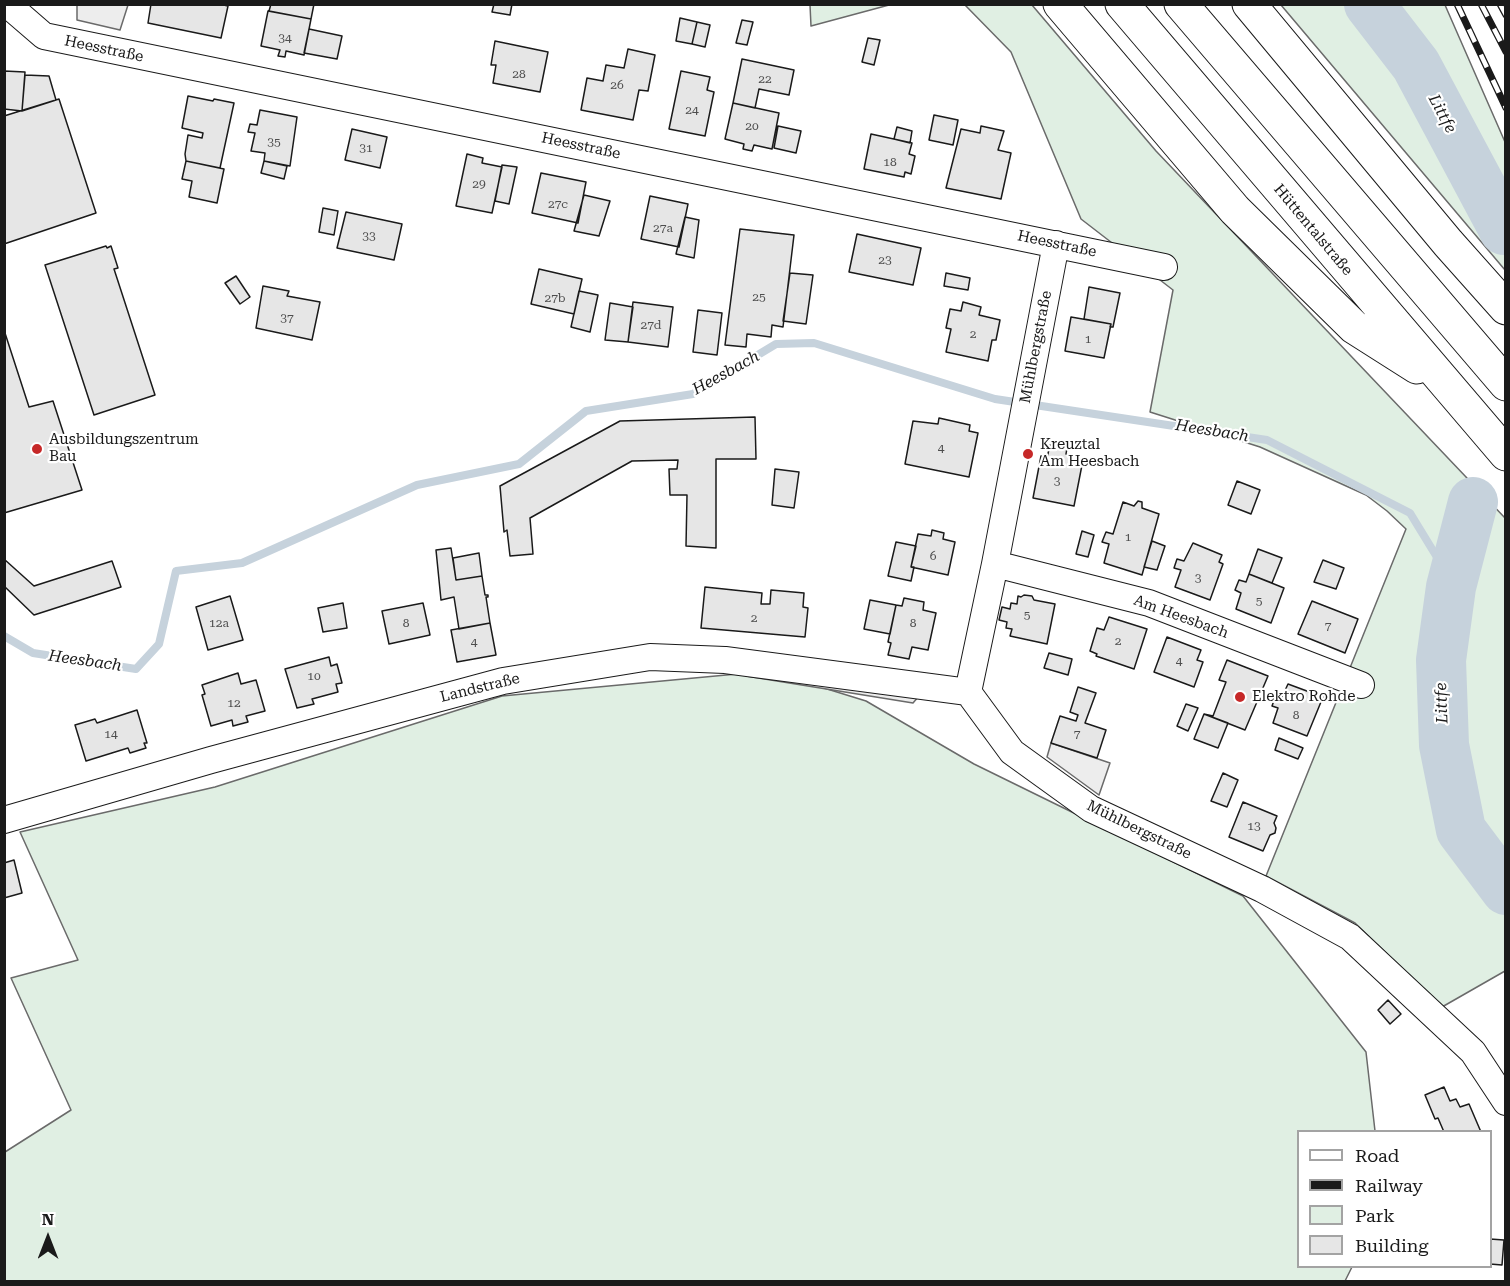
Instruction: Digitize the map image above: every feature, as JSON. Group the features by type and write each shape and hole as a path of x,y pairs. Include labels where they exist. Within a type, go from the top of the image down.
{"highway":[{"path":"1060,4 1235,210 1345,319 1444,384"},
{"name":"Hüttentalstraße","path":"1122,4 1506,454"},
{"path":"1181,4 1506,384"},
{"path":"1249,4 1441,234 1506,308"}],"street":[{"name":"Heesstraße","path":"7,4 44,36 1164,267"},
{"name":"Mühlbergstraße","path":"1056,244 995,564 968,692 1012,752 1091,809 1262,889 1350,938 1473,1052 1506,1102"},
{"name":"Am Heesbach","path":"995,564 1149,603 1361,685"},
{"name":"Landstraße","path":"4,820 211,760 503,681 650,657 725,660 968,692"}],"green space":[{"path":"810,4 889,5 811,26"},
{"path":"965,5 1032,5 1156,151 1505,518 1505,971 1442,1007 1355,923 1266,876 1406,529 1366,495 1260,447 1150,412 1173,290 1081,219 1011,52"},
{"path":"1281,5 1445,5 1505,142 1505,270"},
{"path":"769,671 866,701 974,764 1243,896 1366,1052 1375,1130 1297,1130 1297,1268 1352,1268 1345,1281 5,1282 5,1152 71,1110 11,978 78,960 20,832 215,787 502,696"}],"shaded area":[{"path":"77,4 128,5 120,30 77,20"},
{"path":"746,673 919,696 913,703 746,676"},
{"path":"1051,743 1110,763 1099,795 1047,757"}],"building":[{"path":"151,4 228,6 221,38 148,23"},
{"path":"271,4 314,4 311,19 269,11"},
{"path":"494,4 512,4 510,15 492,12"},
{"path":"268,11 311,19 304,55 286,51 285,57 278,56 280,50 261,46"},
{"path":"680,18 697,22 692,44 676,41"},
{"path":"742,20 753,22 747,45 736,43"},
{"path":"697,22 710,25 705,47 692,44"},
{"path":"309,29 342,36 337,59 304,53"},
{"path":"868,38 880,40 874,65 862,62"},
{"path":"495,41 548,52 540,92 493,83 496,65 491,65"},
{"path":"628,49 655,55 648,91 639,90 633,120 581,110 587,78 603,81 606,65 624,68"},
{"path":"742,59 794,70 789,95 759,89 755,108 733,103"},
{"path":"4,71 25,72 22,111 4,109"},
{"path":"681,71 710,77 707,90 714,92 705,136 669,129"},
{"path":"25,75 49,76 56,100 22,111"},
{"path":"188,96 234,103 220,168 186,161 188,135 202,138 203,133 182,128"},
{"path":"59,99 96,213 4,244 4,116"},
{"path":"733,103 779,113 772,149 754,145 752,151 743,149 744,144 725,139"},
{"path":"260,110 297,117 290,166 264,161 265,153 251,151 255,133 248,132 250,124 257,125"},
{"path":"934,115 958,120 953,145 929,140"},
{"path":"778,126 801,131 796,153 774,148"},
{"path":"981,126 1004,131 998,150 1011,153 1001,199 946,188 961,129 980,133"},
{"path":"897,127 912,131 910,143 894,139"},
{"path":"352,129 387,137 380,168 345,160"},
{"path":"871,134 912,143 909,154 915,156 911,174 905,172 904,177 864,169"},
{"path":"467,154 483,158 482,163 502,167 492,213 456,206"},
{"path":"186,161 224,169 217,203 189,197 192,181 182,179"},
{"path":"264,161 287,166 284,179 261,173"},
{"path":"502,165 517,167 509,204 495,201"},
{"path":"541,173 586,182 578,223 532,213"},
{"path":"584,195 610,201 599,236 574,231"},
{"path":"650,196 688,204 679,247 641,239"},
{"path":"323,208 338,211 334,235 319,232"},
{"path":"346,212 402,224 394,260 337,248"},
{"path":"685,217 699,220 694,258 676,254"},
{"path":"740,229 794,235 783,327 772,325 771,337 747,334 746,347 725,345"},
{"path":"857,234 921,248 913,285 849,272"},
{"name":"Ausbildungszentrum Bau","path":"106,246 107,248 111,246 118,268 114,269 155,395 94,415 45,265"},
{"path":"539,269 582,279 574,314 531,304"},
{"path":"790,273 813,275 806,324 783,321"},
{"path":"946,273 970,278 968,290 944,286"},
{"path":"236,276 250,297 240,304 225,283"},
{"path":"263,286 289,291 287,296 320,302 312,340 256,328"},
{"path":"1089,287 1120,293 1113,327 1110,327 1111,324 1084,319"},
{"path":"579,291 598,295 590,332 571,327"},
{"path":"633,302 673,307 668,347 628,342"},
{"path":"963,302 981,307 979,315 1000,320 996,340 992,340 988,361 946,352 951,329 946,328 950,309 961,311"},
{"path":"610,303 633,307 628,342 605,340"},
{"path":"698,310 722,313 717,355 693,352"},
{"path":"1071,317 1111,324 1104,358 1065,351"},
{"name":"Ausbildungszentrum Bau","path":"4,330 29,407 53,401 82,490 4,513"},
{"path":"755,417 756,459 716,459 716,548 686,546 687,495 670,495 669,469 677,469 678,460 632,461 530,518 533,554 510,556 507,530 504,532 500,486 620,421"},
{"path":"939,418 970,425 969,431 978,433 969,477 905,464 913,421 938,424"},
{"path":"1050,445 1067,448 1066,454 1077,456 1075,463 1082,465 1074,506 1033,498 1041,456 1047,458"},
{"path":"775,469 799,472 794,508 772,505"},
{"path":"1237,481 1260,490 1251,514 1228,505"},
{"path":"1138,501 1142,502 1142,508 1159,514 1142,575 1104,563 1109,544 1102,542 1106,532 1113,534 1123,502 1134,506"},
{"path":"932,530 944,533 943,539 955,542 948,575 911,567 918,534 931,536"},
{"path":"1082,531 1094,535 1088,557 1076,554"},
{"path":"1152,541 1165,546 1157,570 1144,567"},
{"path":"896,542 916,546 911,567 914,567 911,581 888,576"},
{"path":"1193,543 1222,555 1219,562 1223,564 1210,600 1175,587 1181,570 1174,568 1177,559 1184,561"},
{"path":"451,548 456,580 482,576 485,595 488,595 486,597 490,623 459,629 454,597 441,600 436,550"},
{"path":"1258,549 1282,558 1272,583 1249,574"},
{"path":"479,553 482,576 456,580 453,558"},
{"path":"4,559 34,586 112,561 121,587 34,615 4,586"},
{"path":"1323,560 1344,568 1336,589 1314,582"},
{"path":"1249,574 1284,588 1271,623 1236,609 1241,593 1235,590 1239,580 1246,582"},
{"path":"705,587 762,593 761,604 770,604 771,590 804,593 803,607 808,608 805,637 701,628"},
{"path":"230,596 243,640 208,650 196,607"},
{"path":"1018,596 1032,596 1034,600 1055,604 1047,644 1010,636 1012,629 1006,628 1007,622 999,620 1002,607 1010,609 1011,603 1017,604"},
{"path":"904,598 924,602 923,610 936,613 928,650 912,647 909,659 888,655 891,643 888,642 896,605 902,606"},
{"path":"870,600 896,605 890,634 864,629"},
{"path":"1312,601 1358,619 1345,653 1298,634"},
{"path":"343,603 347,628 323,632 318,608"},
{"path":"423,603 430,635 389,644 382,611"},
{"path":"1109,617 1147,629 1134,669 1096,656 1097,654 1090,651 1097,628 1104,630"},
{"path":"490,623 496,655 457,662 451,630"},
{"path":"1167,637 1201,650 1197,660 1203,662 1194,687 1154,672"},
{"path":"1049,653 1072,659 1068,675 1044,668"},
{"path":"329,657 331,666 337,664 342,683 336,684 338,692 312,699 314,704 297,708 285,669"},
{"name":"Elektro Rohde","path":"1227,660 1268,676 1245,730 1204,714 1213,716 1226,682 1219,680"},
{"path":"238,673 241,684 256,680 265,711 246,716 248,722 233,726 232,720 211,726 202,695 205,694 202,685"},
{"path":"1288,684 1323,697 1307,736 1273,723 1278,708 1272,706 1276,695 1282,697"},
{"path":"1078,687 1096,693 1085,723 1106,730 1097,758 1051,743 1060,716 1076,721 1078,715 1070,712"},
{"path":"1186,704 1198,708 1188,731 1177,726"},
{"path":"137,710 147,743 144,743 146,748 130,753 128,748 86,761 75,725 95,719 97,723"},
{"path":"1204,714 1228,723 1218,748 1194,739"},
{"path":"1279,738 1303,748 1298,759 1275,750"},
{"path":"1223,773 1238,780 1227,807 1211,801"},
{"path":"1243,802 1277,816 1274,823 1275,833 1270,835 1263,851 1229,837"},
{"path":"14,860 22,893 4,898 4,863"},
{"path":"1388,1000 1401,1014 1390,1024 1378,1010"},
{"path":"1444,1087 1450,1101 1456,1099 1460,1107 1469,1104 1480,1130 1443,1130 1438,1118 1435,1119 1425,1095"},
{"path":"1492,1239 1504,1240 1502,1265 1492,1264"}],"waterway":[{"name":"Littfe","path":"1369,4 1416,65 1504,230"},
{"name":"Heesbach","path":"4,636 33,653 136,669 159,644 176,571 242,563 417,485 519,464 586,411 693,394 776,344 814,343 995,399 1267,440 1410,513 1443,567 1451,587"},
{"name":"Littfe","path":"1473,502 1451,587 1441,660 1444,745 1461,830 1506,890"}],"railway":[{"path":"1457,4 1506,108"},
{"path":"1481,4 1506,52"},
{"path":"1500,4 1506,15"}],"place":[{"name":"Ausbildungszentrum Bau","path":"37,449"},
{"name":"Kreuztal Am Heesbach","path":"1028,454"},
{"name":"Elektro Rohde","path":"1240,697"}]}
